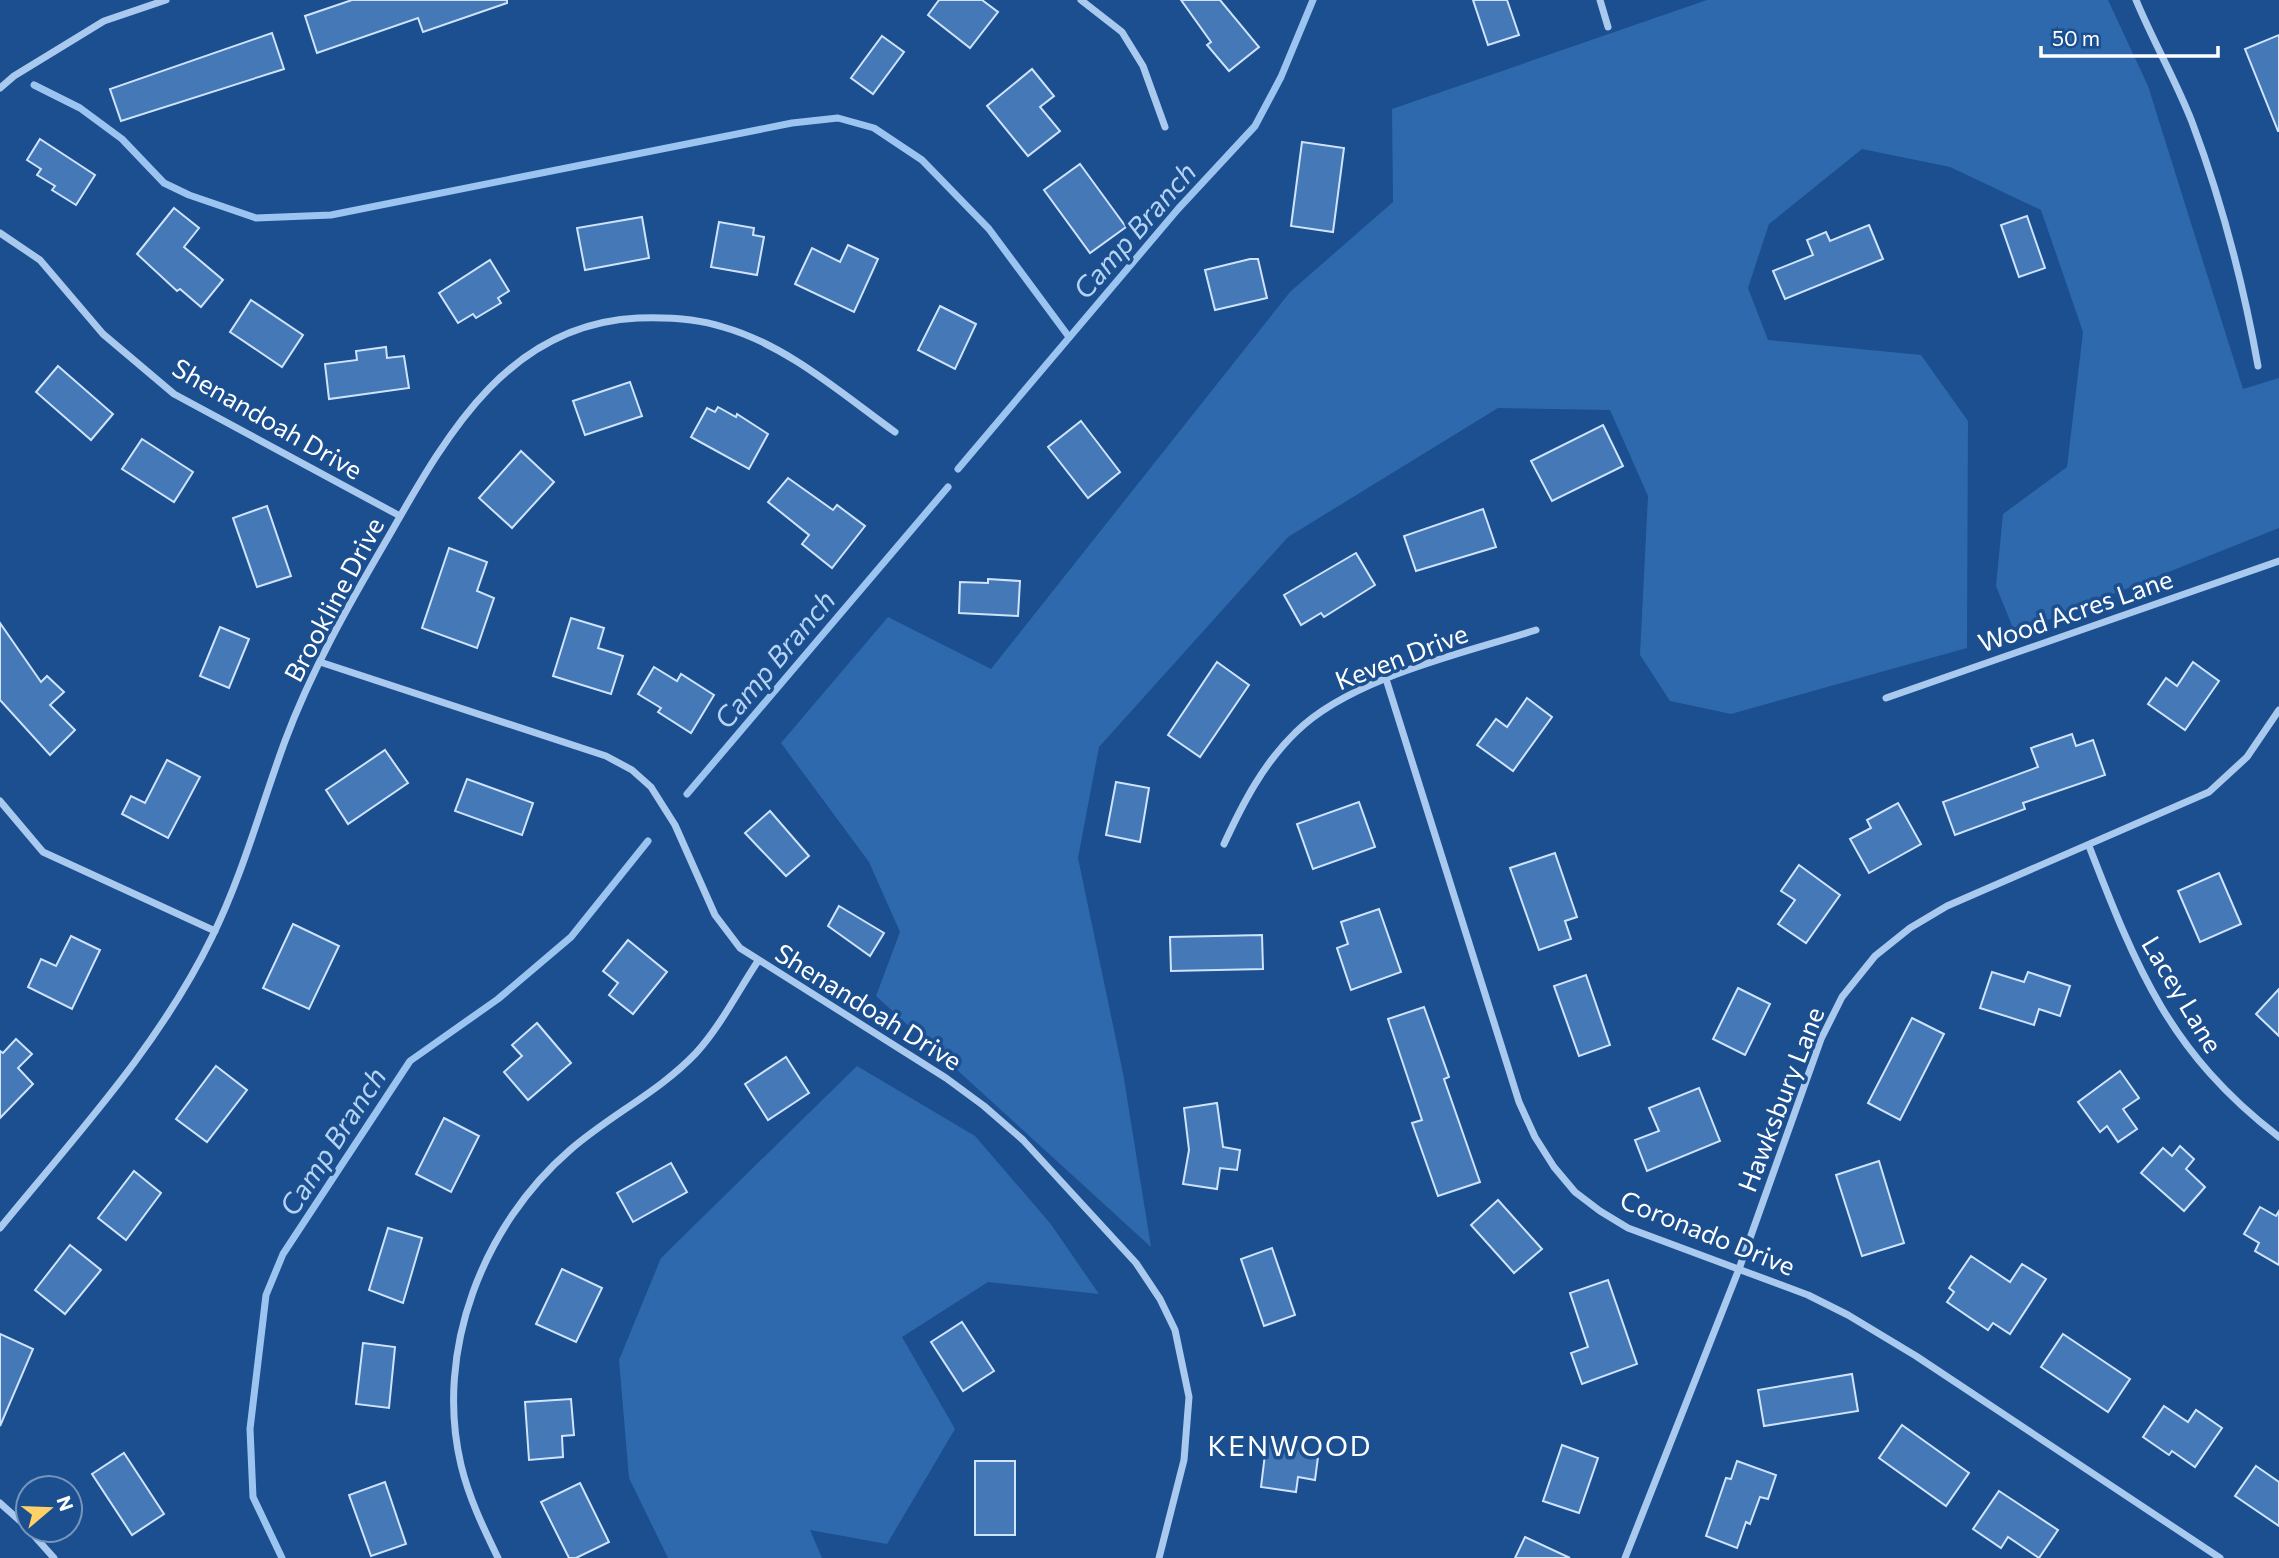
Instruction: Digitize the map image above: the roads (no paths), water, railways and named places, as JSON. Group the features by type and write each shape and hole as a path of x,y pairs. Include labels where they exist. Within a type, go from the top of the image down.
{"street":[{"path":"0,88 14,76 104,21 166,0"},
{"path":"1081,0 1122,32 1143,66 1165,127"},
{"path":"1600,0 1608,27"},
{"path":"2136,0 2191,120 2221,206 2243,282 2258,366"},
{"name":"Shenandoah Drive","path":"0,233 40,260 103,334 174,394 400,516"},
{"name":"Brookline Drive","path":"0,1228 150,1043 188,985 215,932 285,741 337,625 455,427 503,373 554,340 583,327 616,319 689,318 762,341 894,432"},
{"name":"Wood Acres Lane","path":"1886,698 2279,561"},
{"name":"Keven Drive","path":"1224,844 1249,793 1296,731 1327,706 1386,679 1536,629"},
{"name":"Shenandoah Drive","path":"320,662 606,756 632,770 651,787 675,825 721,924 740,948 946,1078 1023,1140 1082,1201 1136,1263 1160,1299 1175,1330 1189,1397 1184,1460 1158,1558"},
{"name":"Coronado Drive","path":"1386,679 1519,1102 1535,1137 1575,1192 1628,1228 1808,1295 1848,1315 1916,1356 2220,1558"},
{"name":"Hawksbury Lane","path":"1625,1558 1739,1269 1821,1039 1842,997 1875,956 1910,928 1947,906 2209,792 2247,757 2279,710"},
{"path":"0,801 43,852 215,932"},
{"name":"Lacey Lane","path":"2089,846 2129,950 2178,1036 2212,1079 2279,1137"},
{"path":"498,1558 472,1502 455,1429 456,1348 477,1284 491,1252 538,1181 570,1150 664,1082 697,1051 758,961"},
{"path":"0,1503 14,1516"},
{"path":"42,1544 54,1558"}],"waterway":[{"name":"Camp Branch","path":"958,469 1178,209 1255,126 1281,77 1313,0"},
{"path":"34,85 80,108 122,139 164,183 189,195 256,218 331,215 792,123 838,118 874,128 922,160 989,229 1069,337"},
{"name":"Camp Branch","path":"687,794 948,487"},
{"name":"Camp Branch","path":"282,1558 253,1497 250,1429 266,1295 283,1254 410,1061 498,999 571,937 648,841"}],"district":[{"name":"KENWOOD","path":"1290,1445"}]}
